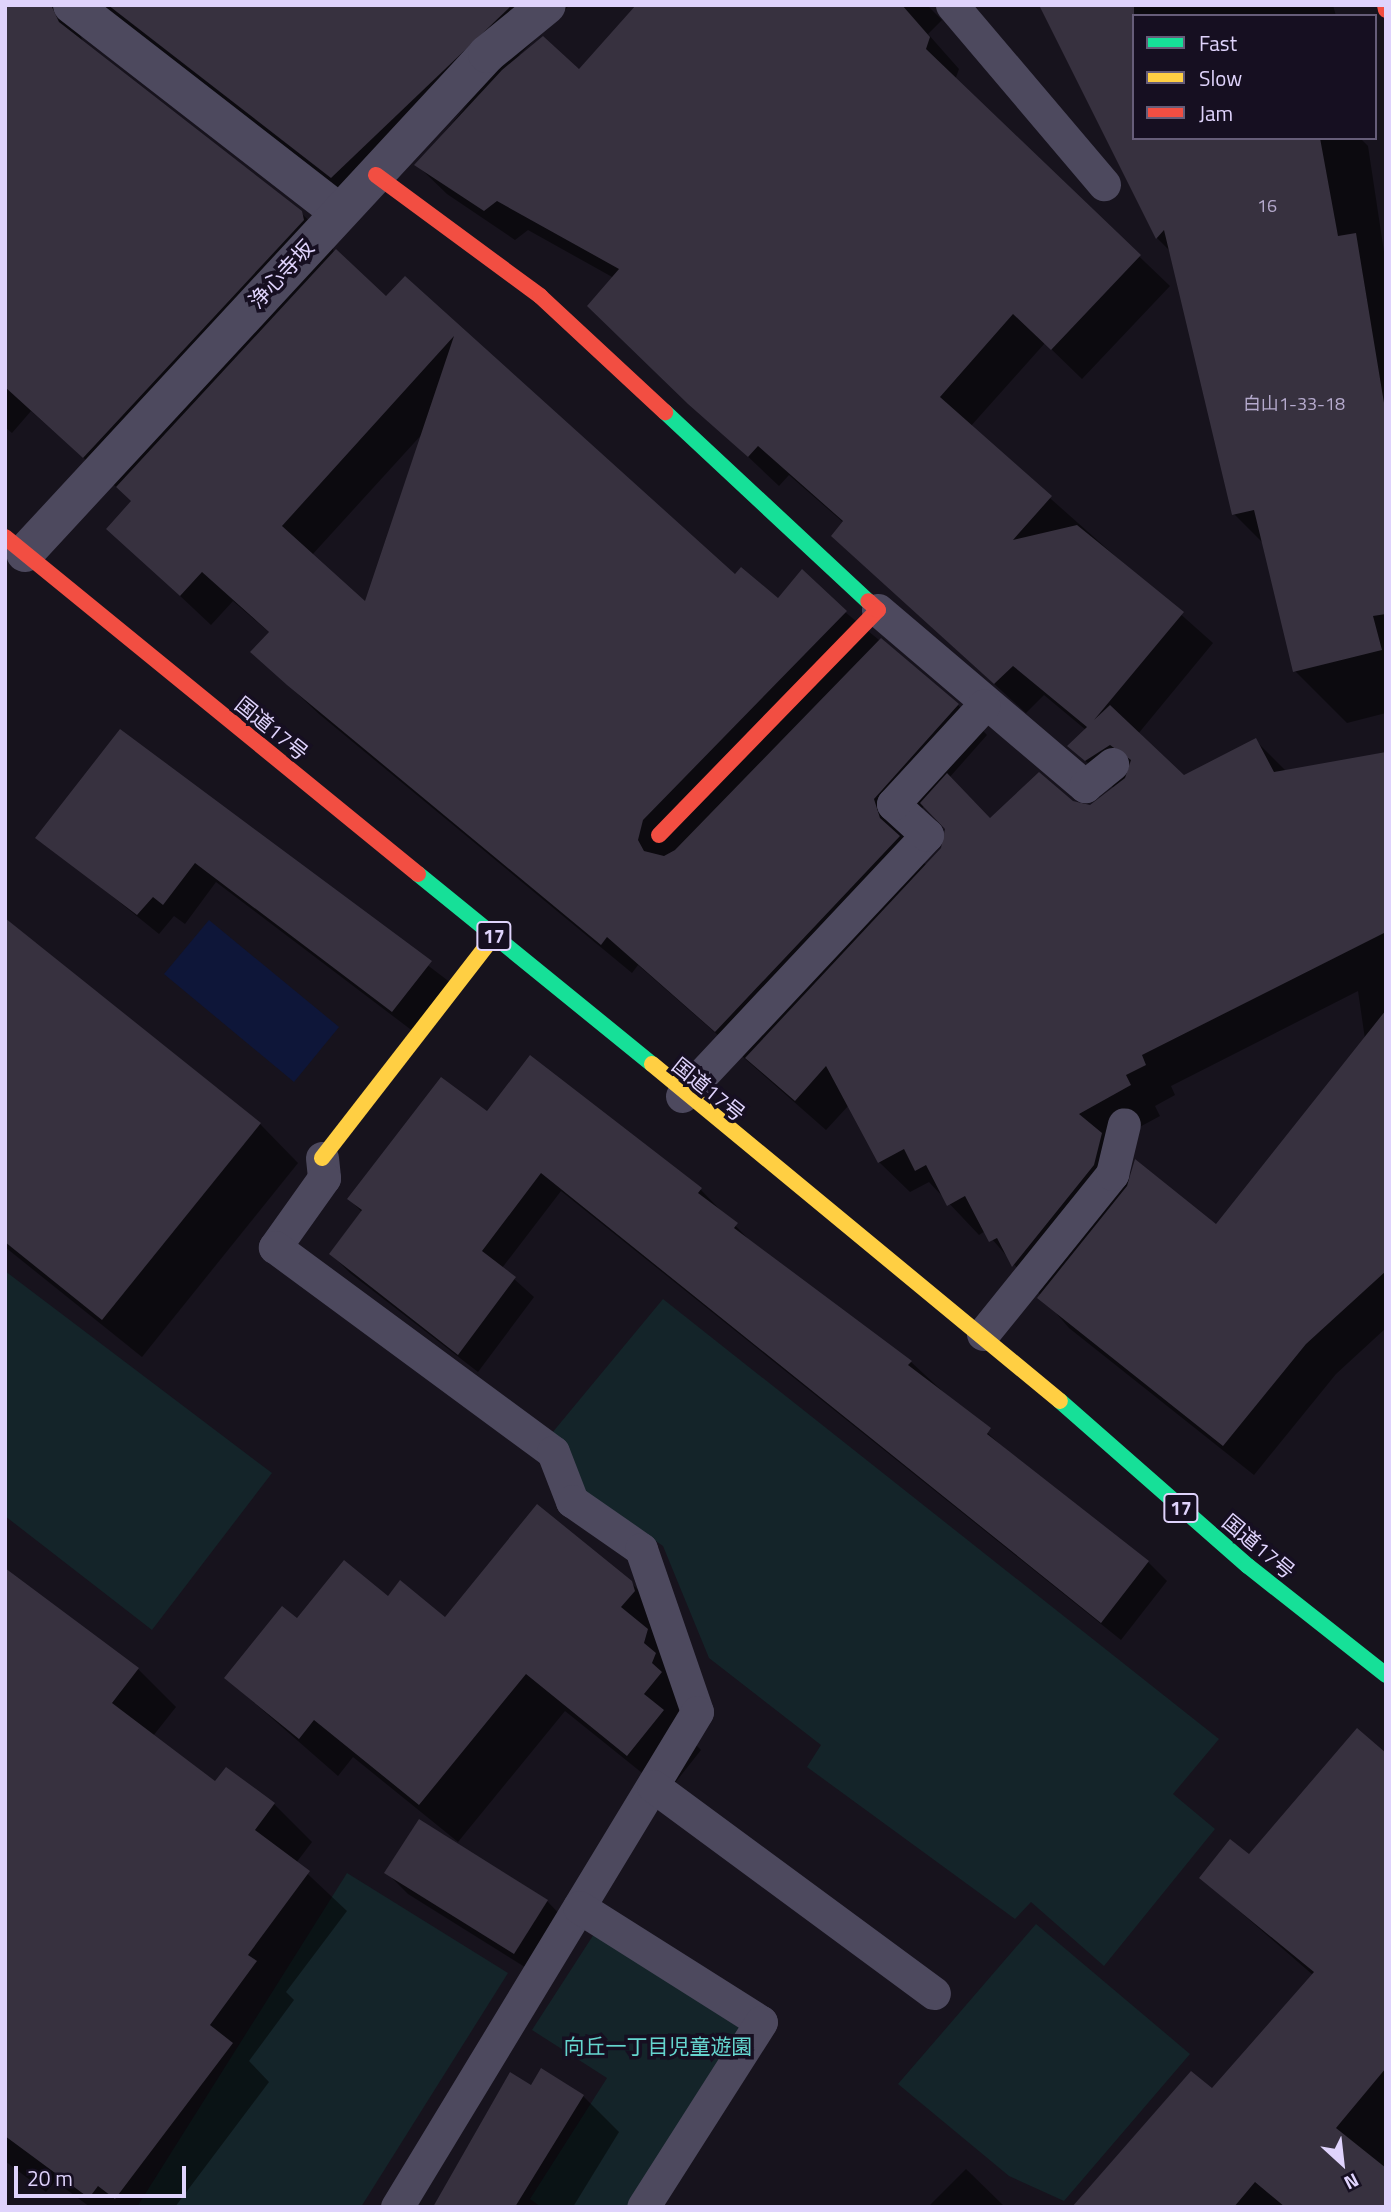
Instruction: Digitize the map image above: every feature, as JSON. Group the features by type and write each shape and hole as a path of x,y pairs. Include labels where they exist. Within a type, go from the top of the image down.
{"main road":[{"path":"376,175 540,296 878,610 659,835"},
{"name":"国道17号","path":"15,545 494,936 682,1096 983,1334 1248,1566 1386,1675"},
{"path":"321,1158 494,936"}],"street":[{"path":"72,5 339,212"},
{"name":"浄心寺坂","path":"15,545 376,175 487,54 547,5"}],"lane":[{"path":"952,5 1104,184"},
{"path":"878,610 984,705 1085,786 1112,764"},
{"path":"682,1096 927,835 893,804 984,705"},
{"path":"983,1334 1112,1174 1124,1124"},
{"path":"321,1158 324,1178 275,1247 552,1452 572,1501 640,1549 697,1712 397,2207"},
{"path":"653,1786 934,1993"},
{"path":"579,1907 761,2022 643,2207"}],"green space":[{"path":"5,1271 272,1473 152,1630 5,1516"},
{"path":"663,1299 1219,1739 1173,1794 1215,1829 1104,1966 1031,1902 1015,1919 807,1767 821,1745 709,1658 663,1546 581,1489 552,1433"},
{"path":"347,1873 508,1973 361,2207 137,2207"},
{"path":"1036,1924 1190,2054 1064,2201 1009,2176 898,2084"},
{"name":"向丘一丁目児童遊園","path":"594,1934 743,2027 627,2207 541,2207 530,2199 607,2078 532,2030"}],"water":[{"path":"209,920 339,1027 294,1082 164,974"}],"building":[{"path":"5,5 51,5 59,22 302,211 304,220 83,458 5,387"},
{"path":"108,5 510,5 511,6 331,178"},
{"path":"636,5 902,5 930,37 926,49 1141,255 1051,350 1013,314 940,397 1052,496 1013,540 1077,525 1184,612 1094,720 1110,705 1184,775 1256,738 1274,772 1386,752 1386,932 1142,1055 1146,1065 1126,1075 1131,1085 1079,1114 1102,1133 1094,1165 1012,1267 997,1238 989,1242 965,1196 947,1206 926,1165 915,1171 904,1149 878,1163 826,1066 795,1101 745,1058 941,848 945,829 920,803 947,773 990,818 1039,772 1073,801 1090,805 1125,778 1131,760 1110,745 1085,761 1067,746 1087,727 1013,666 994,684 831,536 843,521 758,446 748,457 688,404 587,306 619,269 497,201 484,211 414,165 502,70 543,36 579,69"},
{"path":"1039,5 1134,5 1132,140 1320,140 1338,236 1356,233 1386,415 1386,614 1373,616 1382,650 1293,672 1254,510 1232,515 1164,230 1156,239"},
{"path":"336,249 386,296 405,276 735,574 741,567 778,598 802,569 847,611 643,820 638,840 644,851 664,856 675,850 881,638 959,704 874,799 880,818 900,836 715,1032 607,937 601,945 250,652 269,632 202,572 180,596 106,529 131,501 116,487","holes":["454,336 365,601 282,526"]},
{"path":"120,729 432,961 392,1012 195,863 163,905 153,897 137,915 35,838"},
{"path":"5,918 261,1123 102,1320 5,1242"},
{"path":"1386,1010 1386,1271 1306,1344 1223,1446 1037,1298 1127,1186 1135,1159 1216,1224"},
{"path":"530,1055 702,1188 698,1193 738,1223 734,1228 912,1361 908,1365 991,1428 987,1434 1149,1561 1101,1623 541,1173 482,1251 516,1277 458,1355 329,1254 362,1210 347,1199 441,1077 487,1111"},
{"path":"537,1504 632,1581 635,1591 621,1607 648,1629 644,1643 656,1653 652,1663 662,1672 644,1694 664,1710 627,1756 526,1674 419,1805 314,1720 299,1739 224,1678 282,1606 297,1618 344,1560 388,1596 400,1580 445,1617"},
{"path":"5,1568 139,1668 112,1703 215,1781 226,1767 275,1803 255,1830 310,1871 248,1955 257,1961 210,2025 233,2043 115,2199 98,2186 89,2198 5,2136"},
{"path":"1357,1728 1386,1753 1386,2068 1336,2128 1386,2168 1386,2207 1285,2207 1255,2182 1234,2207 1072,2207 1191,2071 1212,2088 1314,1972 1199,1878 1230,1839 1249,1854"},
{"path":"419,1819 548,1900 514,1954 384,1873"},
{"path":"541,2068 584,2095 515,2207 433,2207 510,2072 531,2085"}],"traffic: fast":[{"path":"665,412 868,601"},
{"path":"418,874 652,1064"},
{"path":"1060,1401 1248,1566 1386,1675"}],"traffic: slow":[{"path":"322,1158 494,936"},
{"path":"652,1064 1060,1401"}],"traffic: jam":[{"path":"1385,5 1386,10"},
{"path":"376,175 540,296 665,412"},
{"path":"5,537 418,874"},
{"path":"659,835 878,610 868,601"}]}
